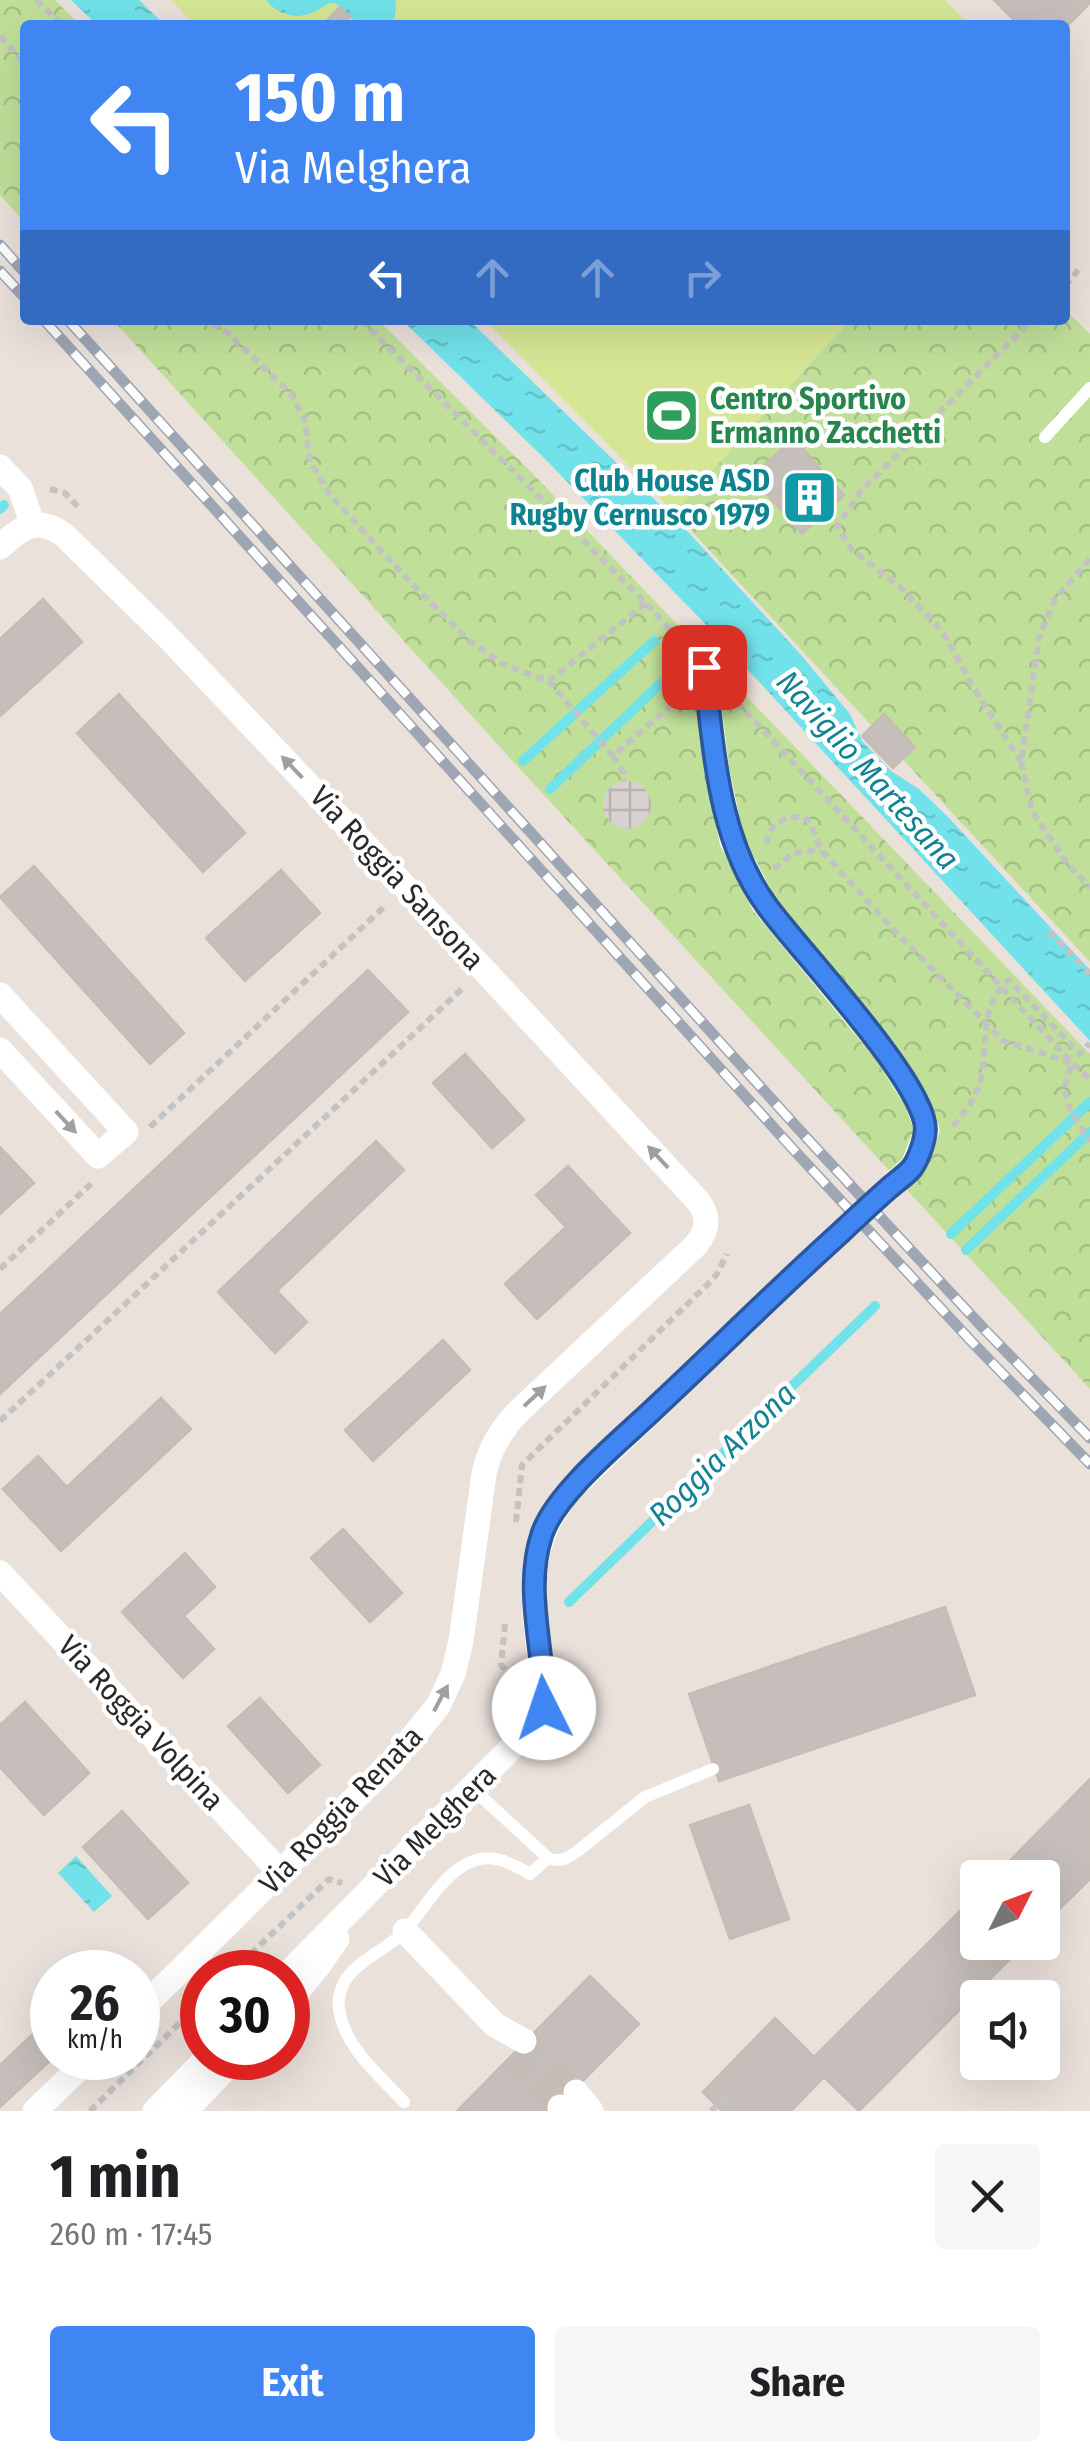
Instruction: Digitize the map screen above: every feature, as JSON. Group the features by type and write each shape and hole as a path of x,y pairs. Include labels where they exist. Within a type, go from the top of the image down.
{"street":[{"path":"0,467 20,488 33,525 20,530 0,547"},
{"name":"Via Roggia Sansona","path":"33,525 64,534 405,886 698,1201 707,1220 703,1236"},
{"path":"544,1708 535,1576 542,1535 552,1512 573,1487 913,1166 926,1130 917,1101 886,1051 764,904 732,841 717,771 706,676"},
{"path":"0,995 126,1132 98,1156 0,1050"},
{"name":"Via Roggia Renata","path":"160,1991 406,1748 428,1720 443,1697 462,1641 492,1449 507,1424 703,1236"},
{"name":"Via Roggia Volpina","path":"0,1574 281,1873"},
{"name":"Via Melghera","path":"310,1951 536,1723 544,1708"},
{"name":"Via Melghera","path":"310,1974 365,1896"},
{"path":"405,1931 517,2049"},
{"path":"34,2111 67,2080"},
{"path":"156,2111 186,2080"},
{"path":"185,2111 215,2080"}],"lane":[{"path":"1045,436 1090,388"},
{"path":"472,1788 548,1858 557,1861 568,1858 644,1797 713,1769"},
{"path":"404,2102 358,2051 344,2028 338,2007 348,1975 405,1931 466,1864 490,1858 509,1862 530,1874 548,1858"}],"path":[{"path":"36,0 57,20"},
{"path":"0,36 20,58"},
{"path":"1070,280 1079,268"},
{"path":"213,325 228,333 291,394 304,418 310,461 330,495 470,641 504,666 549,681 613,756 624,782"},
{"path":"1027,325 861,491 837,527 852,550 901,588 943,632 973,688 1021,762 1032,812 1090,888"},
{"path":"48,488 66,493 92,522"},
{"path":"1021,762 1040,637 1055,598 1090,559"},
{"path":"549,681 646,603"},
{"path":"613,756 706,676"},
{"path":"784,883 767,856 767,838 784,818 804,817 811,823 822,850 1002,1040 1072,1063 1064,1088 1070,1109 1090,1142"},
{"path":"774,869 792,853 822,850"},
{"path":"145,1132 405,886"},
{"path":"1049,931 1090,974"},
{"path":"0,1421 483,969"},
{"path":"943,1138 966,1110 981,1081 984,1022 1001,987 1010,980 1080,1054 1090,1043"},
{"path":"0,1269 101,1173"},
{"path":"514,1538 522,1465 707,1285 729,1248"},
{"path":"507,1611 501,1665 544,1708"},
{"path":"255,1950 329,1878 365,1896"},
{"path":"90,2111 180,2023"},
{"path":"711,2111 724,2099"}],"green space":[{"path":"0,0 55,0 75,20 20,20 20,217 0,195"},
{"path":"171,0 945,0 965,20 190,20"},
{"path":"1070,314 1090,334 1090,962 674,512 845,325 1070,325"},
{"path":"118,325 383,325 529,470 1090,1054 1090,1389"},
{"name":"Centro Sportivo Ermanno Zacchetti","path":"490,325 845,325 674,512"}],"shaded area":[{"path":"627,781 644,788 651,805 644,822 627,829 610,822 603,805 610,788"}],"water":[{"path":"71,0 139,0 160,20 92,20"},
{"path":"266,0 396,0 393,20 353,20 330,3 297,16"},
{"name":"Naviglio Martesana","path":"407,325 474,325 690,534 801,655 850,714 862,741 891,771 919,789 949,818 1090,970 1090,1041 714,633 547,461"},
{"path":"76,1856 112,1896 94,1912 58,1873"}],"building":[{"path":"994,0 1090,0 1070,23 1014,20"},
{"path":"340,7 350,17 347,20 328,20"},
{"path":"794,438 815,463 773,501 752,476"},
{"name":"Club House ASD Rugby Cernusco 1979","path":"815,463 844,495 802,534 773,501"},
{"path":"43,599 82,642 0,716 0,639"},
{"path":"119,694 245,833 203,872 77,733"},
{"path":"884,714 915,747 893,768 862,736"},
{"path":"34,866 184,1033 150,1064 0,897"},
{"path":"281,870 320,913 245,981 206,938"},
{"path":"368,970 408,1012 0,1394 0,1314"},
{"path":"465,1054 524,1120 492,1148 433,1083"},
{"path":"376,1141 404,1170 277,1291 307,1322 275,1353 218,1292"},
{"path":"0,1147 34,1183 0,1214"},
{"path":"568,1166 630,1233 537,1319 505,1284 566,1227 536,1195"},
{"path":"443,1340 470,1370 373,1461 345,1430"},
{"path":"161,1398 191,1429 61,1551 3,1489 38,1456 67,1487"},
{"path":"343,1529 402,1593 370,1622 311,1558"},
{"path":"185,1553 215,1587 184,1616 214,1649 183,1678 122,1612"},
{"path":"945,1607 975,1695 719,1781 689,1694"},
{"path":"260,1698 320,1765 288,1793 228,1726"},
{"path":"25,1702 89,1773 44,1815 0,1767 0,1725"},
{"path":"1090,1779 1090,1879 1060,1908 1060,1860 1011,1860"},
{"path":"749,1805 789,1919 730,1939 690,1825"},
{"path":"122,1811 188,1883 148,1919 83,1847"},
{"path":"960,1911 960,1960 1009,1960 989,1980 960,1980 960,2009 859,2111 824,2077 791,2111 722,2111 703,2092 775,2018 814,2057"},
{"path":"590,1976 639,2024 553,2111 457,2111"},
{"path":"30,2037 30,2079 0,2107 0,2065"}],"waterway":[{"path":"0,509 4,505"},
{"path":"523,761 654,641"},
{"path":"550,789 679,666"},
{"name":"Roggia Arzona","path":"951,1234 1090,1102"},
{"path":"966,1250 1090,1132"},
{"name":"Roggia Arzona","path":"569,1602 875,1306"}],"tunnel":[{"path":"524,2041 576,2092"},
{"path":"509,2057 560,2107"}],"railway":[{"path":"0,245 20,267"},
{"path":"0,271 20,293"},
{"path":"49,325 792,1148 1090,1464"},
{"path":"73,325 804,1135 1090,1438"}],"place":[{"name":"Centro Sportivo Ermanno Zacchetti","path":"671,416"},
{"name":"Club House ASD Rugby Cernusco 1979","path":"809,498"}],"route":[{"path":"544,1708 535,1576 542,1535 552,1512 628,1434 913,1166 926,1130 917,1101 886,1051 764,904 732,841 717,771 704,667"}]}
